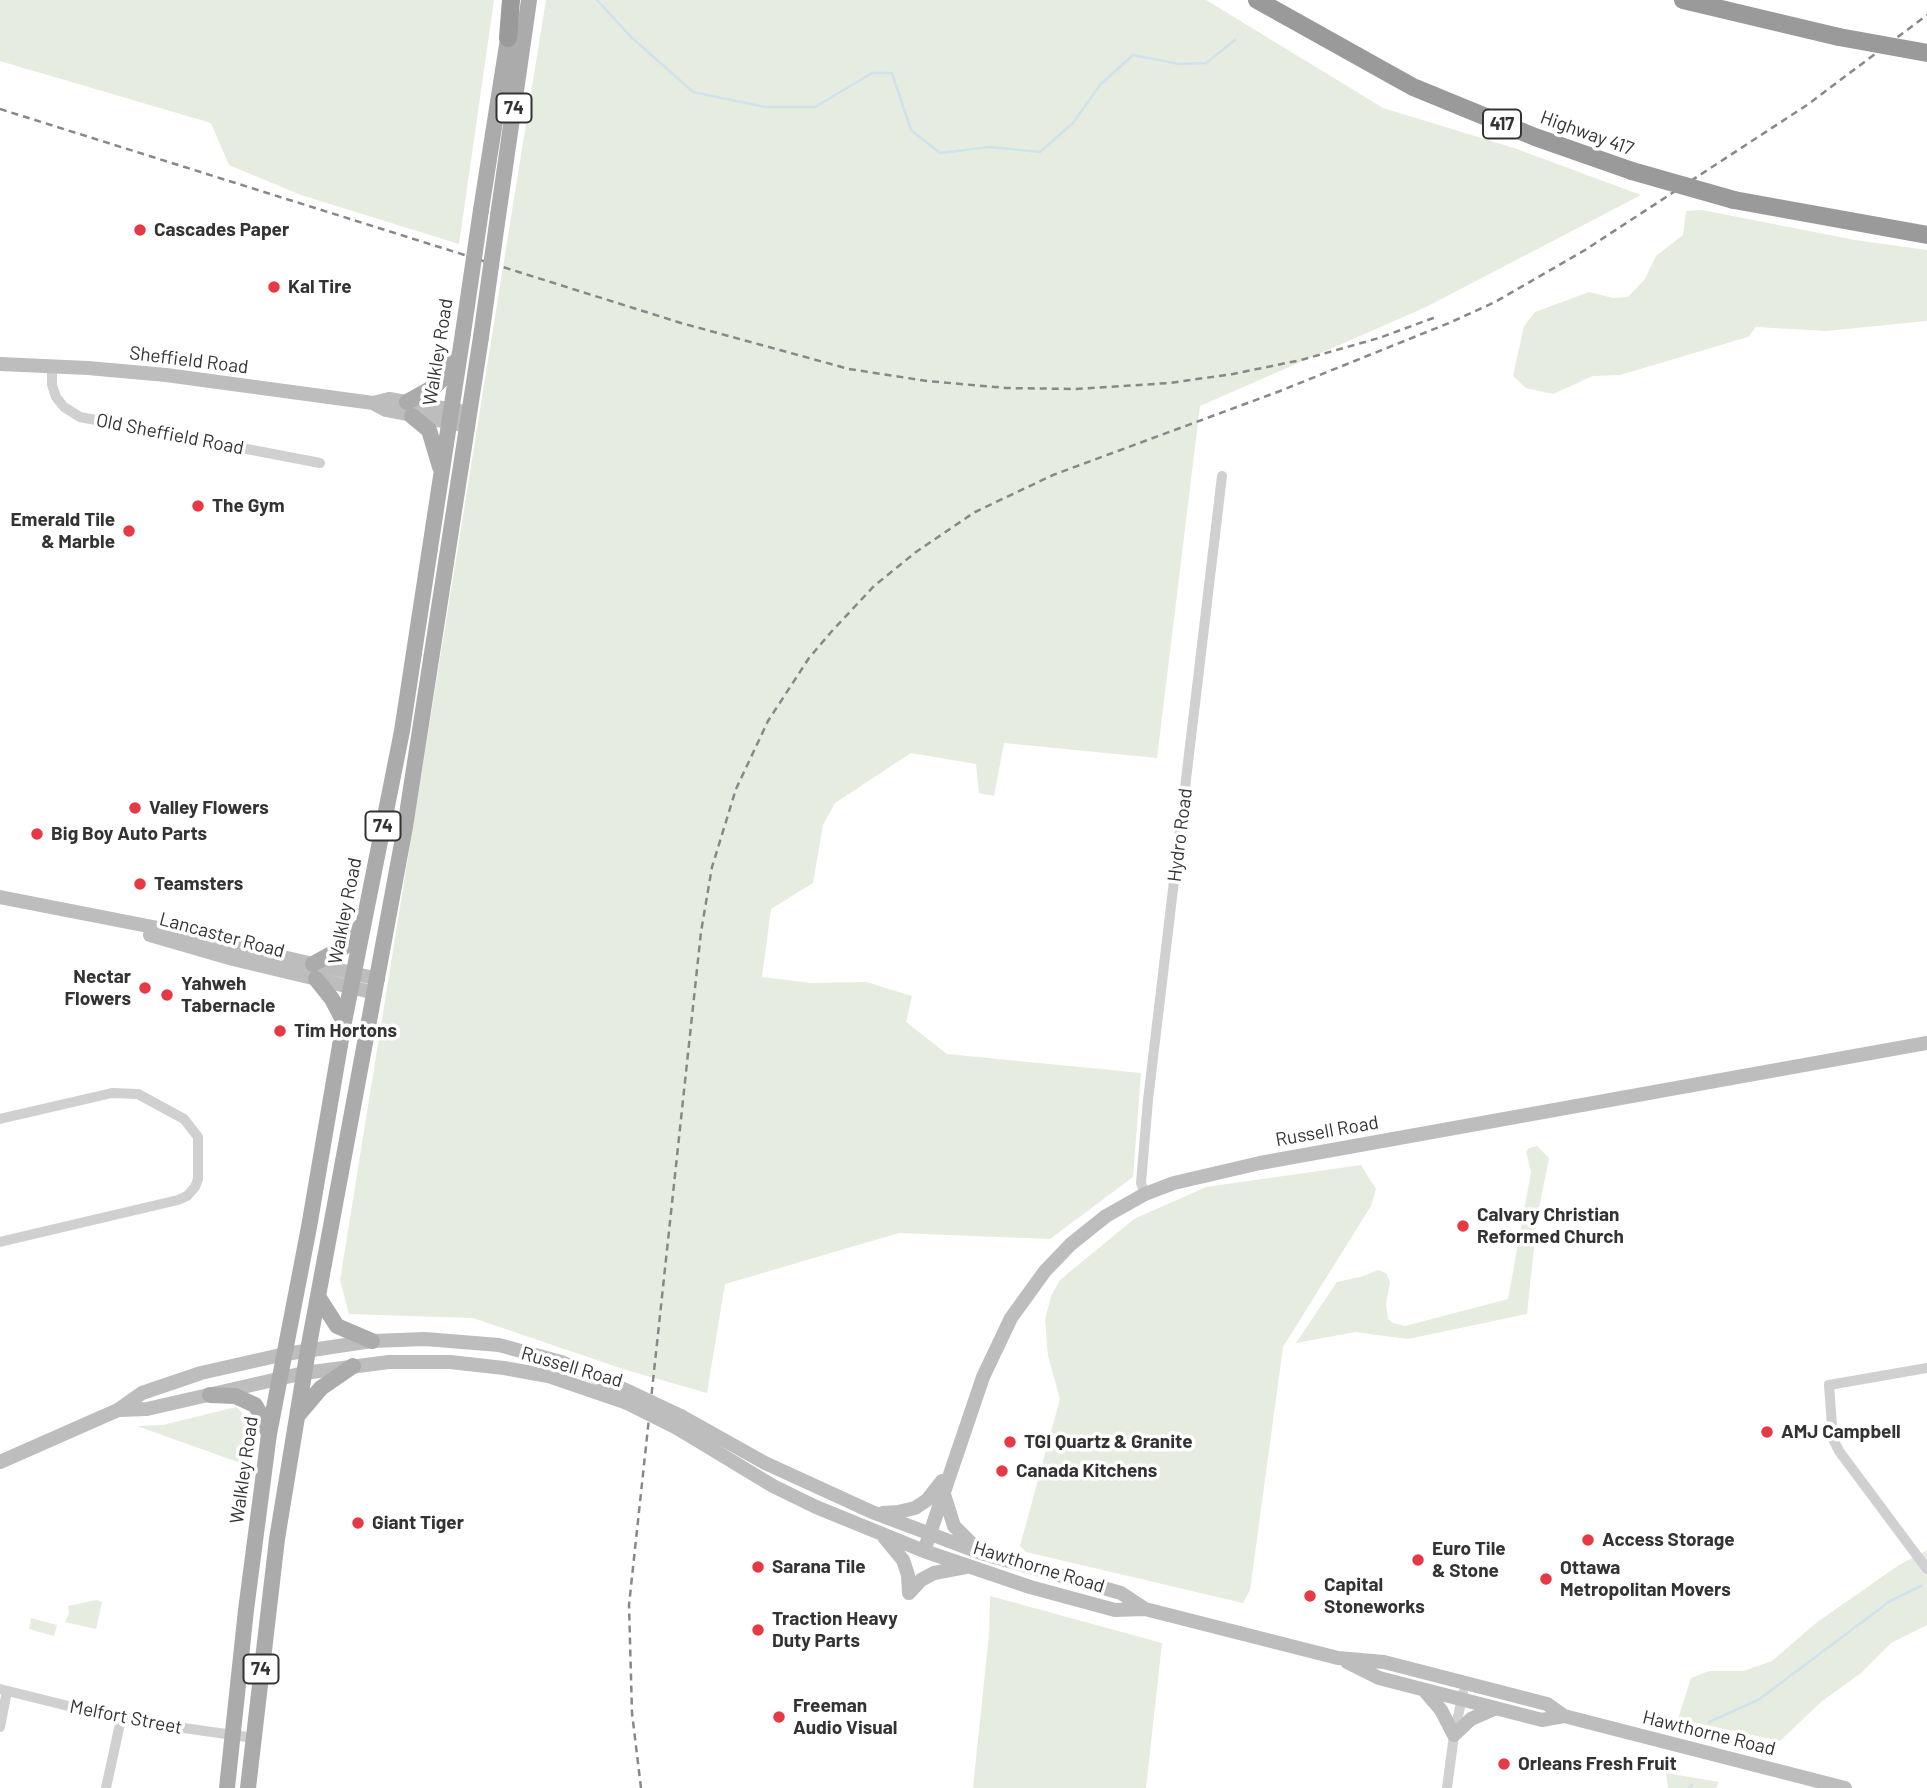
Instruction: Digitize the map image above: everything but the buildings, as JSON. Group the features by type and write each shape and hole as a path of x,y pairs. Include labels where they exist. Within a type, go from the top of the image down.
{"highway":[{"path":"508,38 512,0"},
{"path":"1241,0 1327,47 1375,68"},
{"name":"Highway 417","path":"1257,0 1375,68 1422,91 1535,137 1632,171 1734,200 1927,235"},
{"path":"1683,0 1839,37 1927,53"}],"main road":[{"name":"Walkley Road","path":"248,1788 276,1539 308,1350 377,986 432,663 529,0"},
{"name":"Walkley Road","path":"227,1788 269,1434 344,1022 402,732 508,38"},
{"path":"442,473 429,430 410,409 440,381 460,349"},
{"name":"Sheffield Road","path":"0,364 166,375 373,403 389,399 410,409 468,419"},
{"name":"Lancaster Road","path":"0,897 61,908 377,986"},
{"path":"344,1022 314,972 344,947 364,921"},
{"name":"Russell Road","path":"679,1422 773,1486 816,1507 924,1551 988,1364 1008,1324 1028,1292 1081,1235 1106,1216 1145,1194 1174,1182 1260,1163 1927,1043"},
{"path":"319,1298 337,1326 372,1341"},
{"name":"Russell Road","path":"0,1462 118,1410 142,1393 201,1373 308,1350 372,1341 425,1339 499,1345 561,1362 773,1467 872,1512 929,1533"},
{"name":"Russell Road","path":"118,1410 147,1409 280,1377 353,1366 406,1362 450,1362 504,1368 548,1376 628,1397"},
{"path":"297,1418 321,1388 353,1366"},
{"path":"210,1395 235,1396 255,1405 269,1434"},
{"path":"872,1512 898,1512 915,1508 927,1500 949,1472"},
{"path":"943,1491 954,1526 981,1553"},
{"name":"Hawthorne Road","path":"929,1533 981,1553 1121,1593 1145,1609"},
{"path":"880,1534 903,1560 908,1575 909,1593 921,1580 934,1573 968,1567"},
{"name":"Hawthorne Road","path":"924,1551 1030,1587 1115,1610 1145,1609 1338,1658 1384,1661 1547,1704 1563,1716 1845,1788"},
{"name":"Hawthorne Road","path":"1338,1658 1379,1678 1461,1700 1542,1720 1563,1716"},
{"path":"1423,1689 1441,1710 1454,1735 1471,1718 1496,1708"}],"street":[{"name":"Old Sheffield Road","path":"52,368 52,386 56,397 64,407 80,416 320,463"},
{"name":"Hydro Road","path":"1145,1194 1142,1183 1148,1100 1222,476"},
{"path":"0,1119 112,1093 138,1094 184,1119 198,1137 198,1179 187,1196 0,1242"},
{"path":"1927,1368 1829,1385 1833,1439 1839,1451 1927,1569"},
{"path":"1447,1788 1454,1735 1466,1683"},
{"path":"0,1727 4,1690"},
{"name":"Melfort Street","path":"4,1690 121,1719 254,1738"},
{"path":"106,1788 121,1719"}],"shaded area":[{"path":"0,0 494,0 459,244 301,195 229,165 211,123 0,61"},
{"path":"546,0 1206,0 1383,108 1514,148 1641,195 1426,307 1200,406 1157,758 1004,743 994,796 979,793 976,764 911,753 835,803 823,825 813,883 771,909 762,977 811,983 866,982 912,996 906,1022 947,1054 1141,1073 1133,1177 1050,1239 899,1233 725,1284 707,1393 626,1370 473,1318 349,1314 340,1280"},
{"path":"1702,210 1855,240 1927,250 1927,321 1826,331 1756,327 1748,337 1620,375 1593,376 1553,394 1526,388 1513,376 1524,326 1535,312 1589,292 1613,298 1628,297 1645,279 1656,256 1683,235 1686,211"},
{"path":"1537,1146 1549,1158 1537,1218 1527,1314 1408,1339 1355,1332 1296,1343 1337,1282 1378,1270 1386,1273 1390,1282 1386,1304 1388,1319 1405,1326 1508,1299 1531,1172 1526,1151"},
{"path":"1361,1165 1376,1189 1371,1206 1283,1347 1250,1590 1243,1603 1026,1552 1020,1546 1060,1399 1048,1356 1045,1320 1051,1296 1060,1280 1134,1219 1206,1187"},
{"path":"236,1407 251,1421 249,1466 137,1426 163,1425"},
{"path":"1927,1550 1927,1625 1891,1643 1861,1673 1821,1702 1780,1741 1678,1719 1691,1678 1709,1671 1743,1671 1772,1661 1816,1623 1899,1565"},
{"path":"990,1596 1162,1643 1146,1788 973,1788 989,1634"},
{"path":"97,1600 102,1602 96,1629 65,1622 69,1614 68,1606"},
{"path":"31,1618 57,1625 54,1636 29,1629"},
{"path":"1666,1773 1719,1782 1716,1788 1668,1788"}],"waterway":[{"path":"597,0 630,36 693,92 765,107 815,107 872,73 892,73 911,130 940,153 990,147 1040,152 1073,123 1100,85 1133,55 1179,64 1206,63 1235,40"},
{"path":"1709,1722 1758,1700 1890,1601 1921,1586"},
{"path":"1689,1788 1692,1785"}],"railway":[{"path":"641,1788 632,1713 629,1605 701,932 712,867 736,789 768,721 809,658 874,586 916,552 975,512 1053,475 1280,391 1495,302 1585,250 1807,105 1927,15"},
{"path":"0,109 681,323 849,369 927,381 1006,388 1076,389 1169,383 1233,374 1301,360 1379,338 1436,317"}],"place":[{"name":"Cascades Paper","path":"140,230"},
{"name":"Kal Tire","path":"274,287"},
{"name":"The Gym","path":"198,506"},
{"name":"Emerald Tile & Marble","path":"129,531"},
{"name":"Valley Flowers","path":"135,808"},
{"name":"Big Boy Auto Parts","path":"37,834"},
{"name":"Teamsters","path":"140,884"},
{"name":"Nectar Flowers","path":"145,988"},
{"name":"Yahweh Tabernacle","path":"167,995"},
{"name":"Tim Hortons","path":"280,1031"},
{"name":"Calvary Christian Reformed Church","path":"1463,1226"},
{"name":"AMJ Campbell","path":"1767,1432"},
{"name":"TGI Quartz & Granite","path":"1010,1442"},
{"name":"Canada Kitchens","path":"1002,1471"},
{"name":"Giant Tiger","path":"358,1523"},
{"name":"Access Storage","path":"1588,1540"},
{"name":"Euro Tile & Stone","path":"1418,1560"},
{"name":"Sarana Tile","path":"758,1567"},
{"name":"Ottawa Metropolitan Movers","path":"1546,1579"},
{"name":"Capital Stoneworks","path":"1310,1596"},
{"name":"Traction Heavy Duty Parts","path":"758,1630"},
{"name":"Freeman Audio Visual","path":"779,1717"},
{"name":"Orleans Fresh Fruit","path":"1504,1764"}]}
